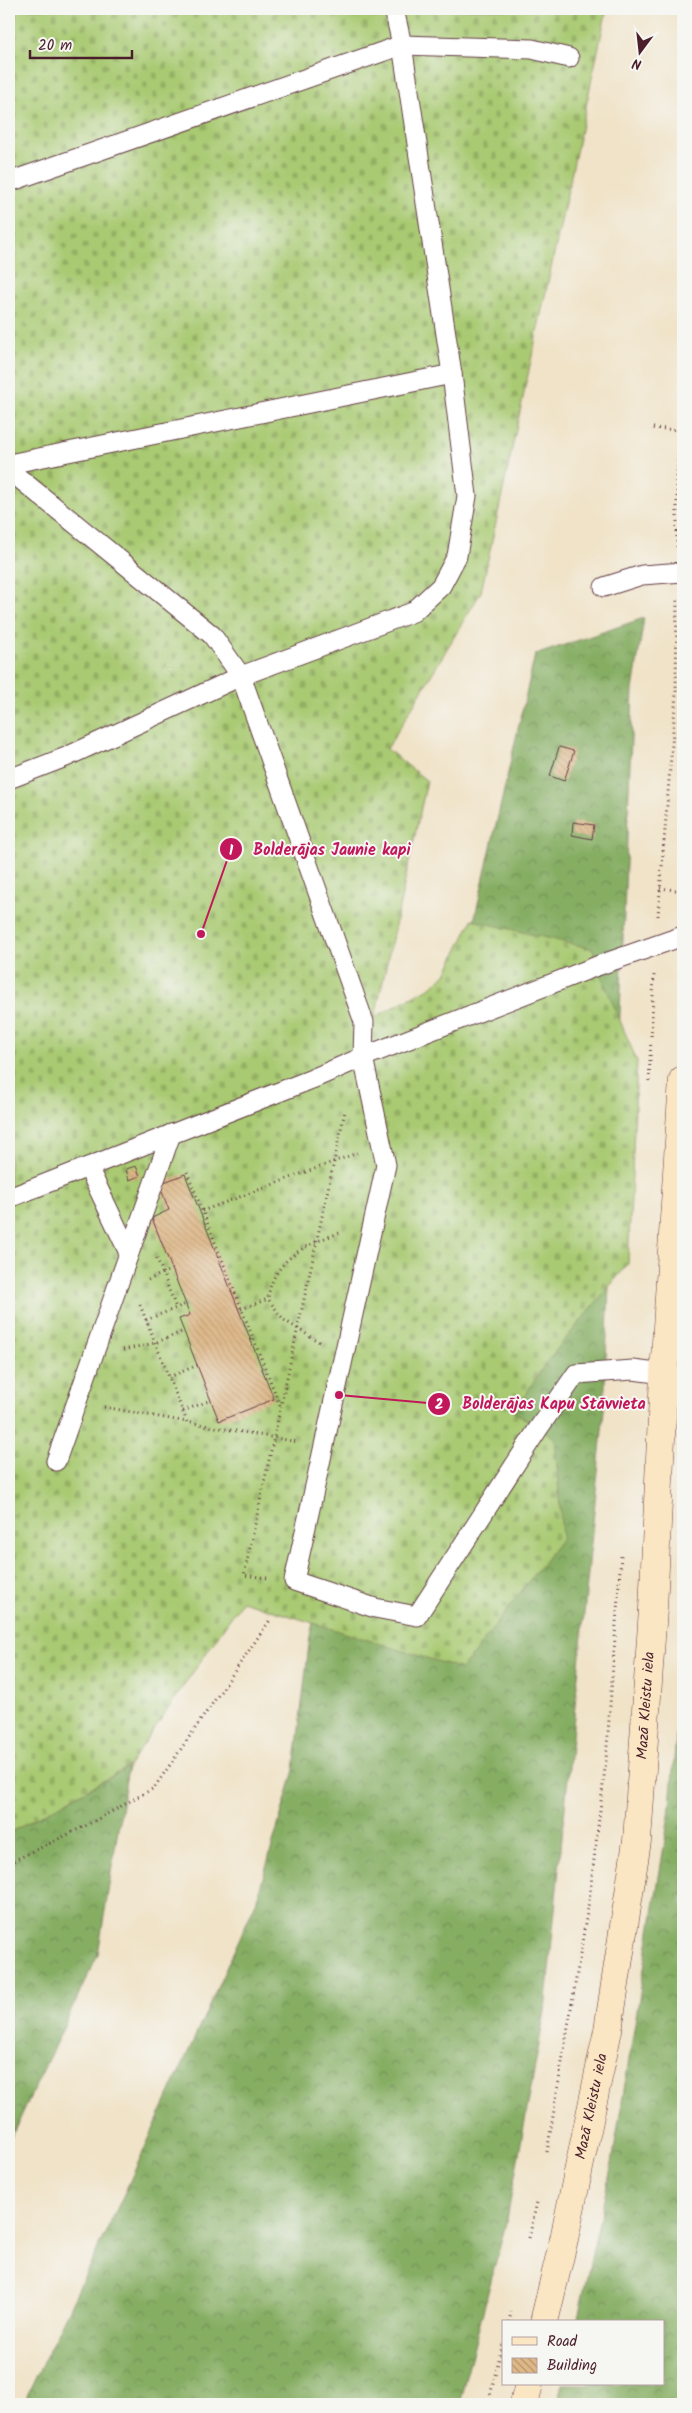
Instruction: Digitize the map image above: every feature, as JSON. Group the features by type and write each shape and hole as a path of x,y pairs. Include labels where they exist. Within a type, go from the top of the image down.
{"main road":[{"name":"Mazā Kleistu iela","path":"544,2320 564,2239 608,2030 637,1841 653,1609 664,1374 683,1080"},
{"path":"524,2404 528,2386"}],"lane":[{"path":"9,779 66,757 242,676 413,612 441,586 457,556 467,496 452,374 402,45 394,9"},
{"path":"9,182 402,45 532,49 569,58"},
{"path":"9,464 452,374"},
{"path":"9,470 212,635 242,676 364,1022 363,1057 386,1165 294,1581 358,1604 417,1616 538,1429 576,1374 633,1370 664,1374"},
{"path":"604,587 642,575 680,572"},
{"path":"9,1198 597,966 683,936"},
{"path":"56,1461 126,1259 172,1134"},
{"path":"88,1167 126,1259"}],"path":[{"path":"680,572 677,477 683,362"},
{"path":"653,428 679,430"},
{"path":"677,477 683,478"},
{"path":"660,888 683,891"},
{"path":"294,1581 244,1575 336,1161 346,1108"},
{"path":"172,1134 240,1309 281,1408"},
{"path":"202,1211 381,1144"},
{"path":"344,1356 298,1331 284,1320 268,1299 269,1286 284,1263 296,1252 318,1239 372,1224"},
{"path":"156,1257 176,1308"},
{"path":"126,1259 132,1286 187,1422"},
{"path":"132,1286 172,1269"},
{"path":"240,1309 268,1299"},
{"path":"146,1320 186,1304"},
{"path":"92,1357 155,1343 184,1331"},
{"path":"169,1377 198,1365"},
{"path":"183,1412 211,1400"},
{"path":"76,1402 323,1447"},
{"path":"547,2156 589,1901 606,1760 621,1555"},
{"path":"9,1863 88,1825 154,1788 270,1620"},
{"path":"527,2247 539,2192"},
{"path":"510,2320 514,2303"},
{"path":"488,2404 502,2347"}],"green space":[{"path":"9,9 607,9 481,592 387,749 427,781 375,1017 431,987 446,974 472,920 593,949 597,966 637,1061 628,1264 548,1360 514,1412 555,1438 562,1538 462,1669 242,1601 128,1767 9,1833"},
{"path":"644,618 633,690 604,1410 545,2011 507,2219 459,2404 23,2404 124,2194 256,1902 294,1770 310,1636 535,655"},
{"path":"683,1656 683,2404 557,2404 562,2386 664,2386 664,2320 577,2320 612,2163 669,1816"},
{"path":"128,1767 98,1954 9,2142 9,1833"}],"building":[{"path":"559,747 574,751 564,781 550,776"},
{"path":"573,822 594,825 592,839 572,835"},
{"path":"136,1166 140,1176 129,1180 126,1169"},
{"path":"185,1174 274,1399 219,1421 179,1319 190,1315 152,1218 169,1210 159,1184"}],"place":[{"name":"Bolderājas Jaunie kapi","path":"201,934"},
{"name":"Bolderājas Kapu Stāvvieta","path":"339,1395"}]}
